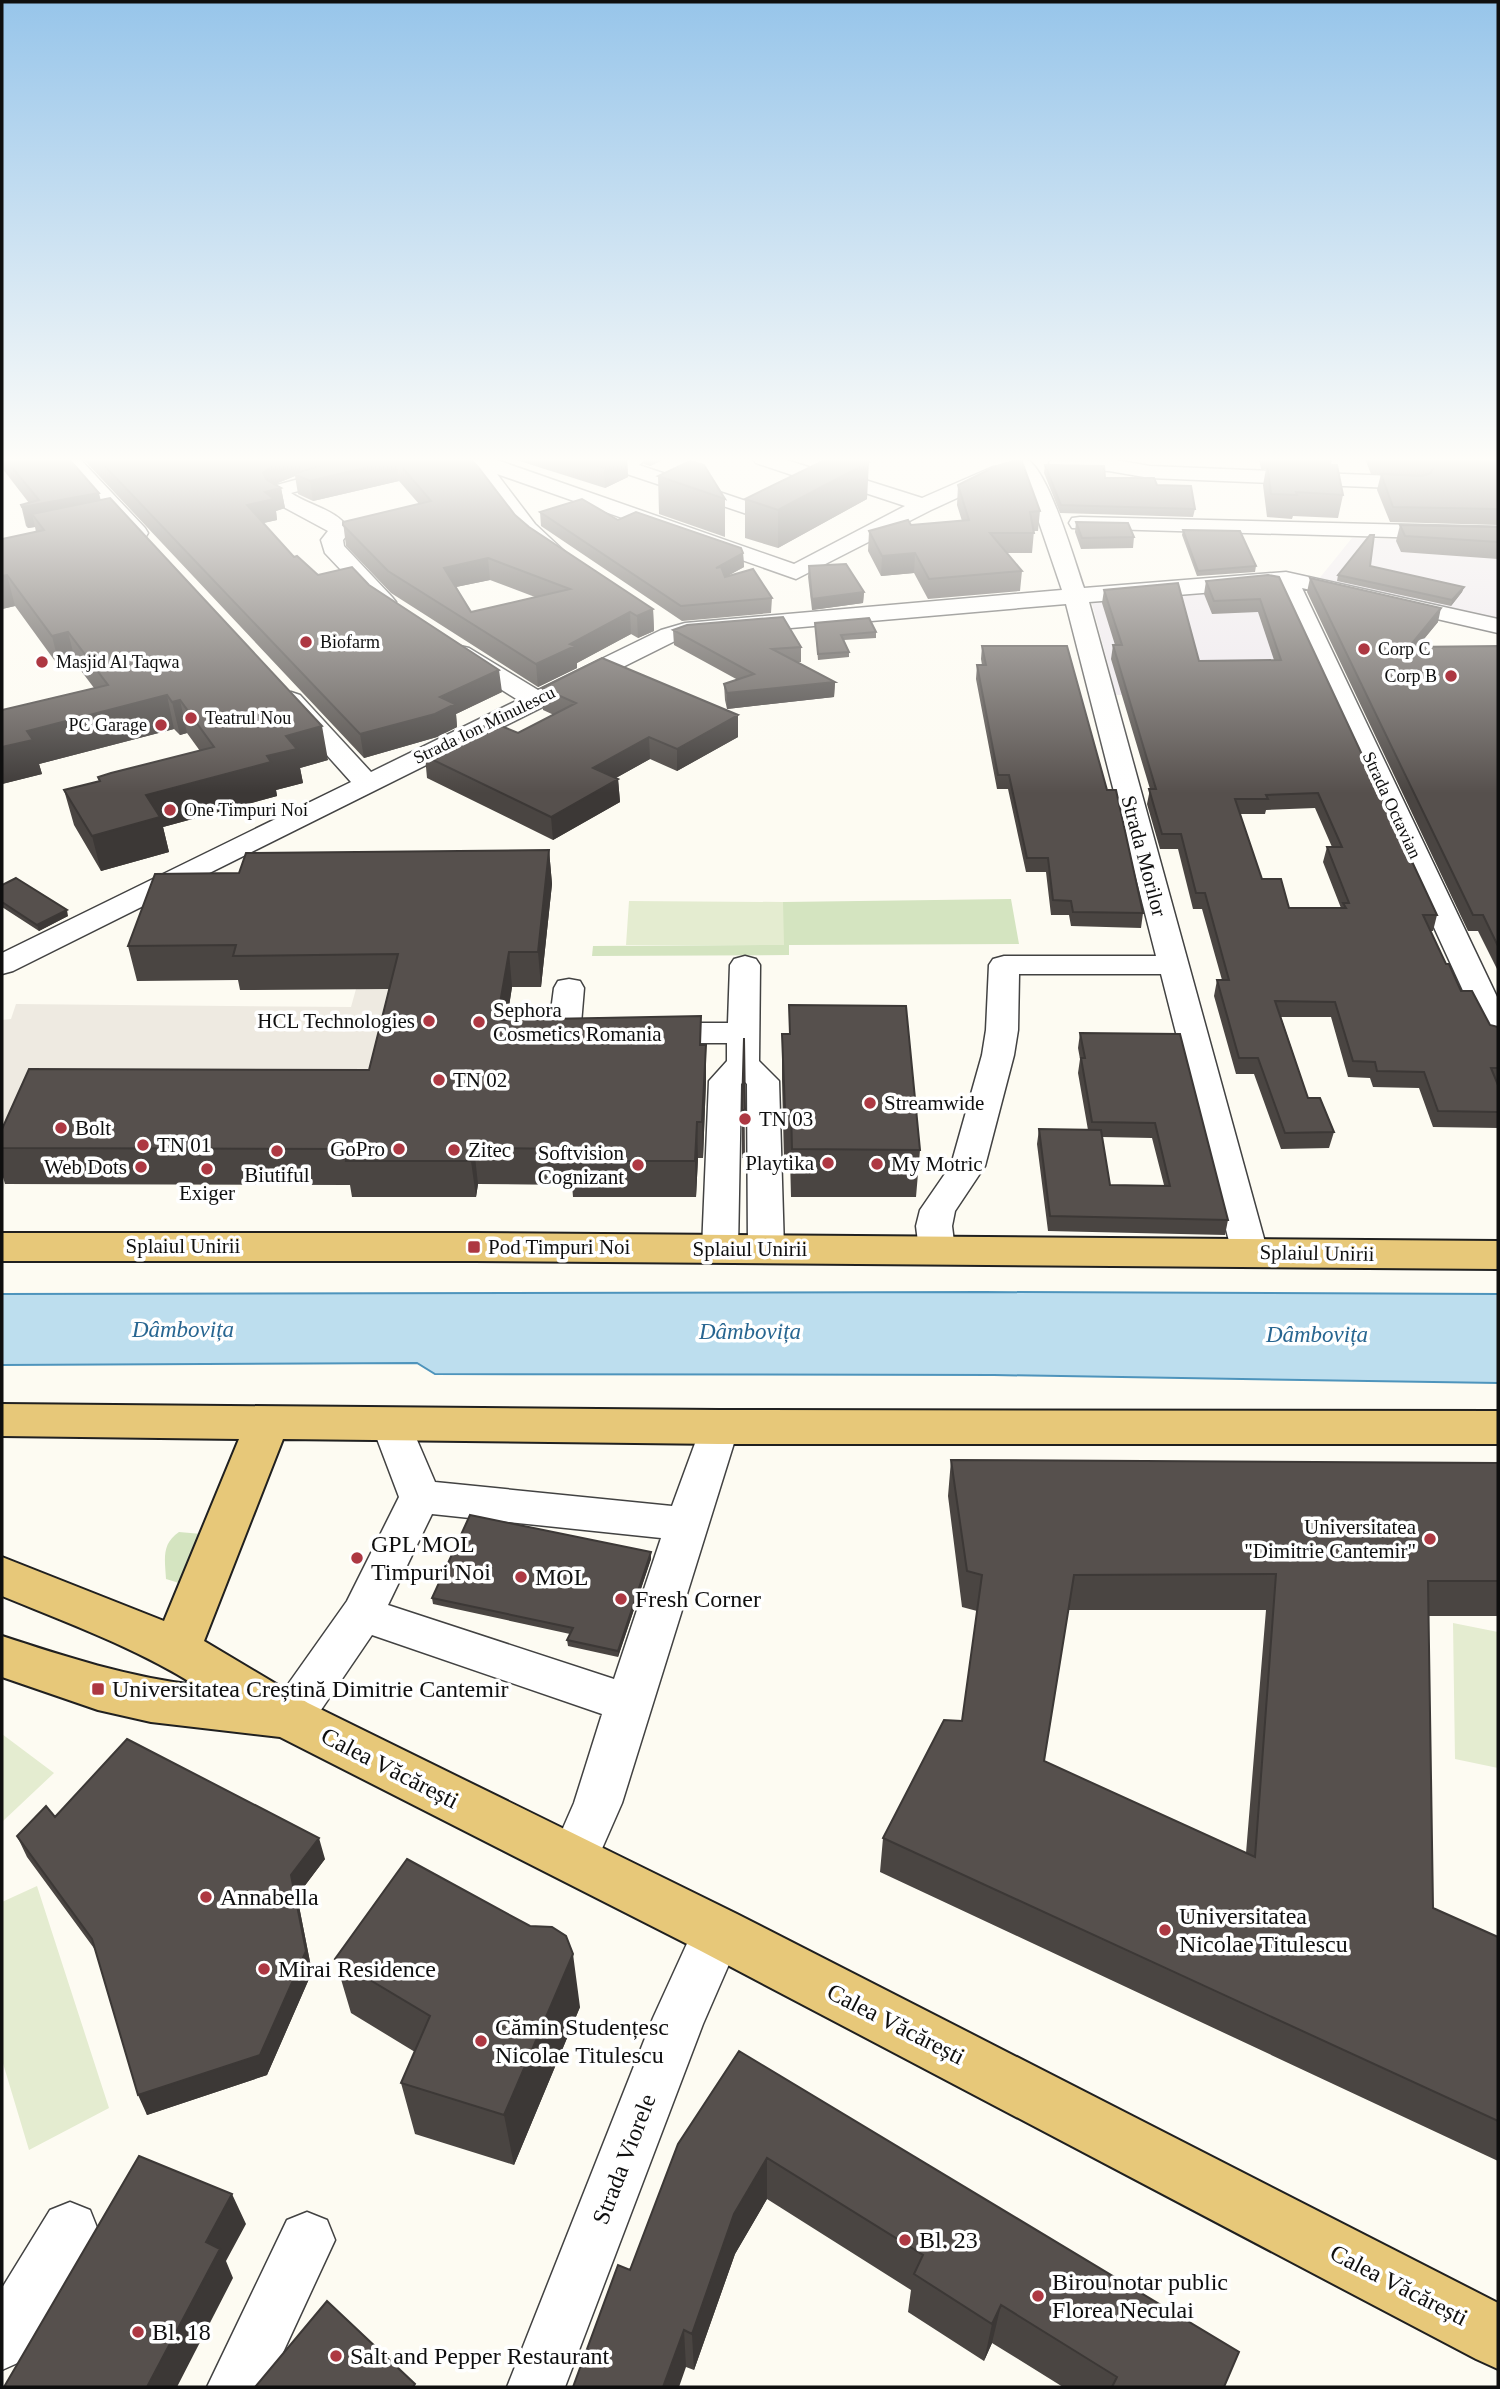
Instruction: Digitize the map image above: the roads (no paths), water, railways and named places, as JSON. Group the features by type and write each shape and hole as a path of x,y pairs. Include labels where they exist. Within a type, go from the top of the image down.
{"main road":[{"name":"Splaiul Unirii","path":"2,1247 720,1248 1498,1255"},
{"path":"2,1420 719,1427 1498,1427"},
{"path":"177,1649 268,1421"},
{"name":"Calea Văcărești","path":"2,1576 177,1649 290,1718 718,1932 1498,2337"},
{"name":"Calea Văcărești","path":"2,1657 98,1689 138,1698 290,1718"}],"street":[{"path":"354,570 381,600 400,613"},
{"path":"792,570 799,570"},
{"name":"Strada Morilor","path":"1067,570 1250,1252"},
{"path":"796,572 796,619"},
{"name":"Strada Ion Minulescu","path":"2,965 366,783 677,632 1075,594 1286,579 1498,626"},
{"name":"Strada Octavian","path":"1286,579 1498,1032"},
{"path":"654,618 677,632"},
{"path":"438,638 519,691 537,699"},
{"path":"274,682 366,783"},
{"path":"720,1248 725,1081 744,1048 745,965"},
{"path":"937,1250 934,1226 938,1210 968,1166 998,1055 1002,1030 1004,965 1172,965"},
{"path":"569,988 564,1034 744,1048"},
{"path":"744,1048 764,1081 766,1249"},
{"path":"290,1718 362,1614 420,1497 391,1423"},
{"path":"573,1860 598,1803 719,1427"},
{"path":"420,1497 687,1524"},
{"path":"362,1614 628,1703"},
{"name":"Strada Viorele","path":"536,2387 679,2018 718,1932"},
{"path":"2,2341 70,2230"},
{"path":"236,2387 307,2240"}],"water":[{"name":"Dâmbovița","path":"2,1294 1498,1294 1498,1383 994,1375 435,1374 417,1363 2,1365"}],"place":[{"name":"Biofarm","path":"306,642"},
{"name":"Corp C","path":"1364,649"},
{"name":"Masjid Al Taqwa","path":"42,662"},
{"name":"Corp B","path":"1451,676"},
{"name":"Teatrul Nou","path":"191,718"},
{"name":"PC Garage","path":"161,725"},
{"name":"One Timpuri Noi","path":"170,810"},
{"name":"HCL Technologies","path":"429,1021"},
{"name":"Sephora Cosmetics Romania","path":"479,1022"},
{"name":"TN 02","path":"439,1080"},
{"name":"Streamwide","path":"870,1103"},
{"name":"TN 03","path":"745,1119"},
{"name":"Bolt","path":"61,1128"},
{"name":"TN 01","path":"143,1145"},
{"name":"GoPro","path":"399,1149"},
{"name":"Zitec","path":"454,1150"},
{"name":"Biutiful","path":"277,1151"},
{"name":"Playtika","path":"828,1163"},
{"name":"My Motric","path":"877,1164"},
{"name":"Softvision Cognizant","path":"638,1165"},
{"name":"Web Dots","path":"141,1167"},
{"name":"Exiger","path":"207,1169"},
{"name":"Pod Timpuri Noi","path":"474,1247"},
{"name":"Universitatea \"Dimitrie Cantemir\"","path":"1430,1539"},
{"name":"GPL MOL Timpuri Noi","path":"357,1558"},
{"name":"MOL","path":"521,1577"},
{"name":"Fresh Corner","path":"621,1599"},
{"name":"Universitatea Creștină Dimitrie Cantemir","path":"98,1689"},
{"name":"Annabella","path":"206,1897"},
{"name":"Universitatea Nicolae Titulescu","path":"1165,1930"},
{"name":"Mirai Residence","path":"264,1969"},
{"name":"Cămin Studențesc Nicolae Titulescu","path":"481,2041"},
{"name":"Bl. 23","path":"905,2240"},
{"name":"Birou notar public Florea Neculai","path":"1038,2296"},
{"name":"Bl. 18","path":"138,2332"},
{"name":"Salt and Pepper Restaurant","path":"336,2356"}]}
